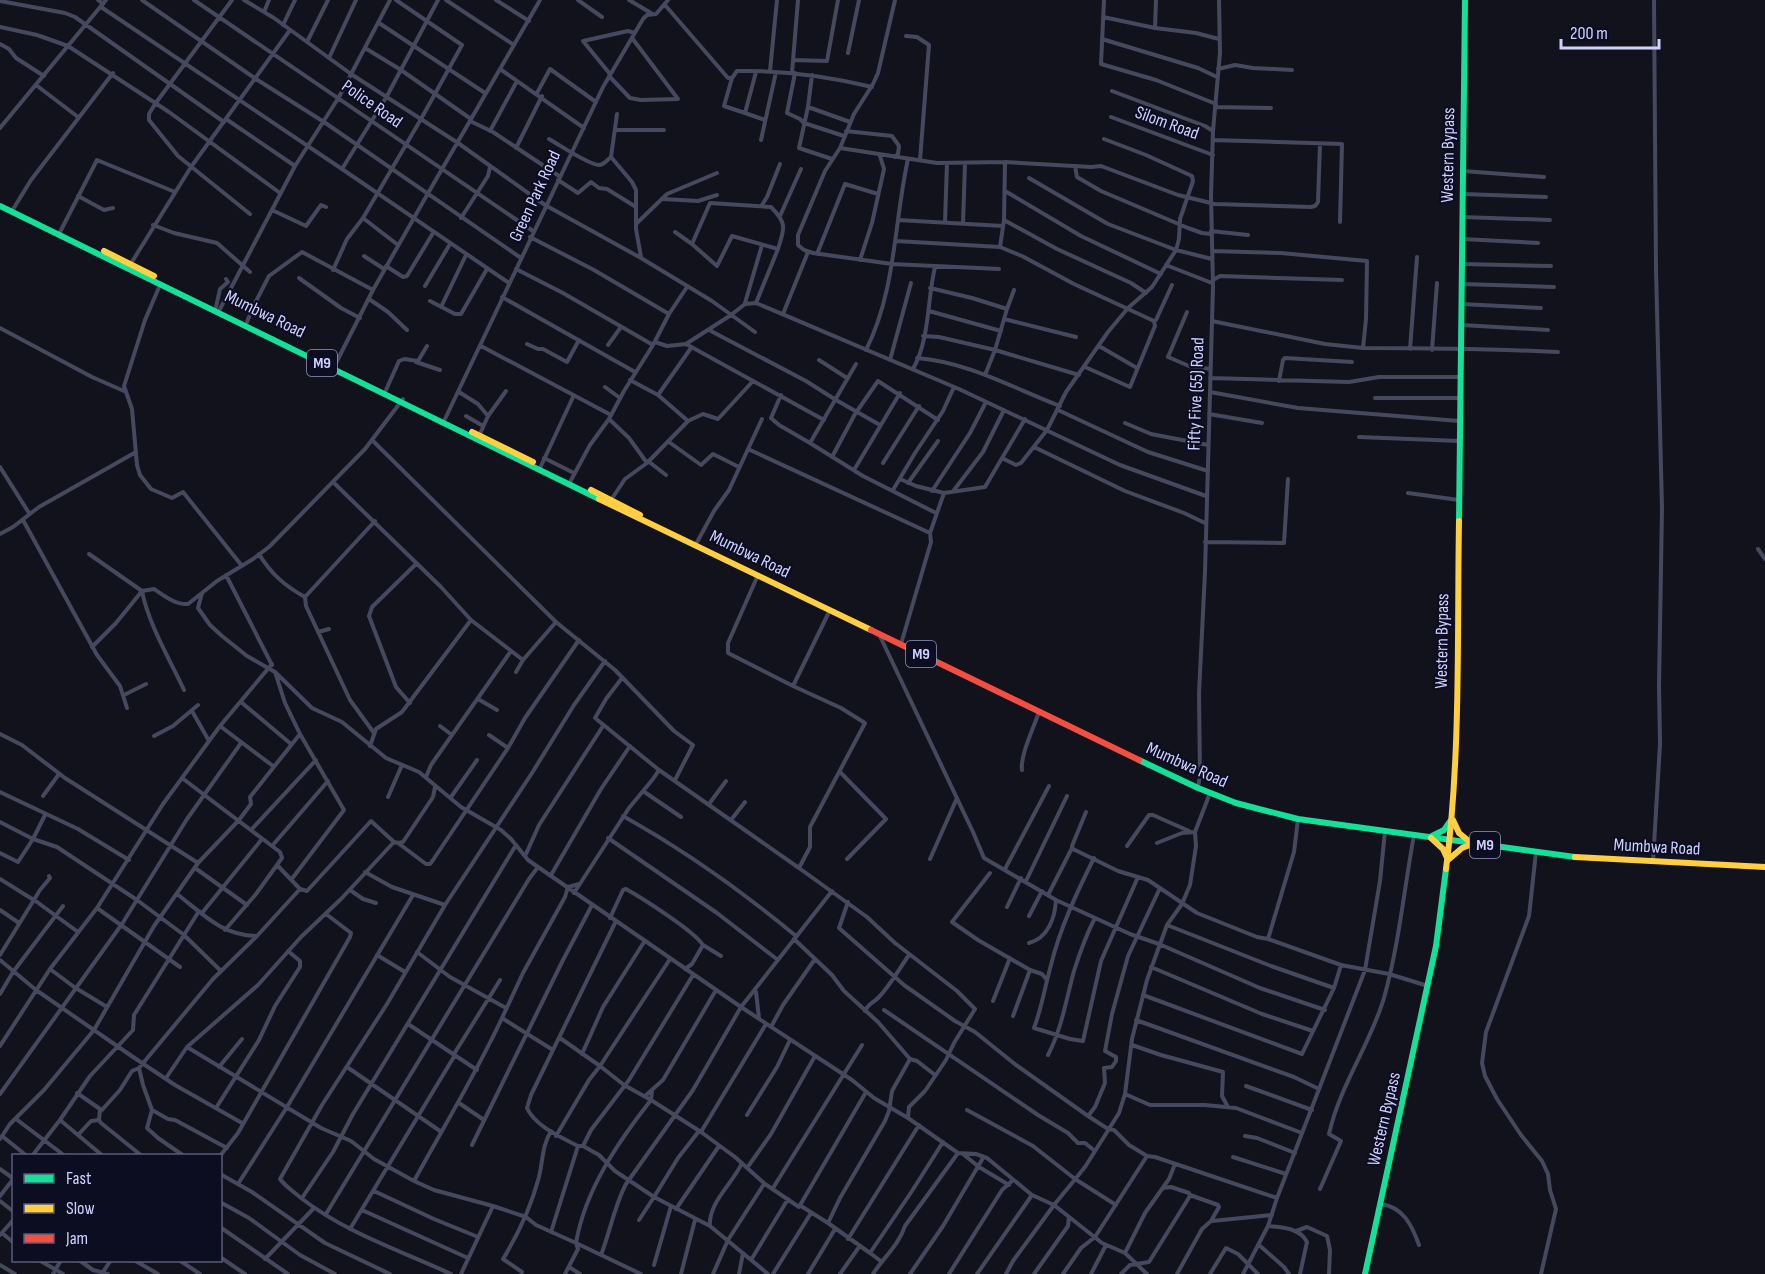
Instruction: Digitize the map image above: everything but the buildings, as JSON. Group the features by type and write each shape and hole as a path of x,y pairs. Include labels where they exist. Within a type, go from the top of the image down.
{"main road":[{"name":"Western Bypass","path":"1365,1274 1438,937 1452,817 1456,726 1465,0"},
{"name":"Mumbwa Road","path":"0,204 247,322 270,337 277,337 369,384 446,419 645,519"},
{"name":"Mumbwa Road","path":"130,266 161,284 1210,793 1298,819 1536,852 1575,857 1765,867"},
{"path":"1452,817 1459,833 1473,843 1456,852 1448,860 1443,849 1430,837 1444,830 1452,817"}],"street":[{"path":"98,0 185,65 509,283"},
{"path":"142,0 521,258"},
{"name":"Police Road","path":"194,0 533,231"},
{"path":"232,0 149,114 150,123 171,148 250,214"},
{"path":"244,0 351,74 458,143 545,205 641,258 712,301 755,332"},
{"path":"264,12 269,0"},
{"path":"283,25 295,0"},
{"path":"307,42 328,0"},
{"path":"329,58 356,0"},
{"path":"218,308 243,267 295,166 339,97 390,0"},
{"path":"333,270 347,239 363,218 462,45 396,0"},
{"path":"342,170 387,96 438,0"},
{"path":"446,0 514,45"},
{"path":"496,0 529,21"},
{"path":"335,365 373,290 426,195 540,0"},
{"path":"578,0 602,17"},
{"path":"629,0 651,13"},
{"name":"Green Park Road","path":"446,419 545,205 609,75 643,19 651,13 656,14 668,0"},
{"path":"770,71 777,0"},
{"path":"798,0 794,73 787,113 800,118 804,123 845,134 892,136 899,146 895,158"},
{"path":"793,60 827,62 838,0"},
{"path":"848,54 860,0"},
{"path":"895,0 884,55 872,87 850,122 840,148 832,159 798,235 798,245 808,252 817,254 892,264 999,269"},
{"path":"1104,0 1100,62 1102,65 1156,80 1216,105 1271,108"},
{"path":"1155,28 1156,0"},
{"name":"Fifty Five (55) Road","path":"1198,788 1200,776 1199,693 1213,281 1211,202 1213,131 1220,39 1219,0"},
{"path":"1653,862 1660,744 1662,508 1656,305 1654,0"},
{"path":"0,1 65,13 295,166"},
{"path":"0,128 103,4"},
{"path":"665,5 728,78 732,78"},
{"path":"1103,17 1220,39"},
{"path":"379,22 485,93"},
{"path":"0,27 43,37 68,46 113,74 280,193"},
{"path":"130,266 153,225 191,167 290,30"},
{"path":"632,38 678,99 630,98 583,41 628,31 635,33"},
{"path":"906,36 917,37 929,45 920,160"},
{"path":"1102,39 1198,68 1217,77"},
{"path":"0,44 9,49 16,58 44,76"},
{"path":"365,48 516,148 578,193 591,182 636,207"},
{"path":"1218,69 1238,65 1250,68 1292,70"},
{"path":"500,69 584,128"},
{"path":"516,148 550,69 596,102"},
{"path":"765,120 724,106 732,78 737,71 812,75 872,87"},
{"path":"745,113 756,72"},
{"path":"761,140 776,72"},
{"path":"13,210 31,180 113,74"},
{"path":"812,75 808,107 798,148 832,159"},
{"path":"490,131 517,81"},
{"path":"36,85 78,117"},
{"path":"1112,91 1213,131"},
{"path":"808,107 850,122"},
{"path":"549,139 601,165 611,157 617,114"},
{"name":"Silom Road","path":"1111,117 1213,154"},
{"path":"615,130 664,130"},
{"path":"1002,458 1018,465 1034,447 1047,430 1066,392 1099,346 1128,308 1146,293 1176,250 1180,224 1193,178 1190,174 1104,139"},
{"path":"1213,140 1342,144 1340,222"},
{"path":"840,148 880,156 947,163 1005,162 1104,166 1187,197 1211,202 1234,206 1315,206 1318,202 1320,144"},
{"path":"860,260 872,223 884,169 880,156"},
{"path":"611,157 635,186 636,224 641,258"},
{"path":"866,351 881,312 892,264 908,159"},
{"path":"60,232 98,160 175,192"},
{"path":"1000,247 1004,220 1005,162"},
{"path":"945,222 947,163"},
{"path":"963,223 965,163"},
{"path":"762,205 780,164"},
{"path":"1075,166 1079,180 1139,208 1202,233 1248,235"},
{"path":"461,218 488,176 490,167"},
{"path":"780,216 801,170"},
{"path":"1463,171 1545,177"},
{"path":"636,224 667,194 717,173"},
{"path":"1029,178 1108,224 1176,250 1212,259"},
{"path":"817,254 845,184 878,195"},
{"path":"1005,191 1081,236 1161,274"},
{"path":"1463,194 1546,197"},
{"path":"663,199 698,201 717,195"},
{"path":"78,196 104,210 113,208"},
{"path":"683,202 762,205 771,207 780,216 784,230 756,303"},
{"path":"692,244 710,203"},
{"path":"272,210 306,226 321,205 326,207"},
{"path":"1462,217 1550,220"},
{"path":"363,218 398,245"},
{"path":"898,220 1003,226"},
{"path":"1004,220 1057,249 1131,283 1146,293"},
{"path":"153,225 174,233 217,243 250,272"},
{"path":"675,232 717,267 732,236 778,249"},
{"path":"364,256 405,277 433,233"},
{"path":"530,237 594,270 669,314"},
{"path":"1462,239 1538,243"},
{"path":"896,241 1000,247 1154,321"},
{"path":"425,286 450,244"},
{"path":"745,304 762,245"},
{"path":"1212,250 1281,253 1366,261 1367,308 1363,348"},
{"path":"247,322 269,276 302,252 373,290"},
{"path":"783,314 808,252"},
{"path":"441,307 466,255"},
{"path":"1410,349 1417,257"},
{"path":"1462,264 1551,266"},
{"path":"1166,265 1213,281 1220,276 1342,280"},
{"path":"913,369 929,311 930,288 935,267"},
{"path":"430,300 455,314 461,314 487,269"},
{"path":"516,269 621,327 654,343 667,346 686,344 745,304 756,303 954,387 1128,469 1206,496"},
{"path":"298,278 341,308 360,318"},
{"path":"218,308 220,289 228,282 226,279"},
{"path":"890,360 911,283"},
{"path":"1432,350 1437,283"},
{"path":"161,284 145,320 125,379 124,392 132,408 140,475 151,489 172,498 183,492 242,566"},
{"path":"1461,284 1554,287"},
{"path":"1085,367 1128,388 1155,326 1154,321 1172,285"},
{"path":"569,482 687,287"},
{"path":"930,288 1007,309"},
{"path":"985,375 1014,290"},
{"path":"502,297 635,372"},
{"path":"369,299 388,312 407,330"},
{"path":"1461,304 1541,308"},
{"path":"929,311 1001,331"},
{"path":"1187,312 1168,357 1189,366 1210,369"},
{"path":"1005,319 1076,337"},
{"path":"1212,321 1324,344 1363,348 1558,351"},
{"path":"1461,325 1548,330"},
{"path":"608,345 621,327"},
{"path":"0,328 124,392"},
{"path":"709,330 806,381 880,425"},
{"path":"923,336 939,337 1079,375"},
{"path":"527,344 543,349 567,362 579,340"},
{"path":"686,344 824,420"},
{"path":"416,361 419,360 427,346"},
{"path":"481,346 574,395 610,417 647,462 666,475"},
{"path":"1099,346 1137,368"},
{"path":"658,395 691,348"},
{"path":"917,358 948,362 985,375 1148,452 1208,471"},
{"path":"1279,381 1284,358 1352,362"},
{"path":"386,390 399,361 404,359 440,370"},
{"path":"819,360 847,378"},
{"path":"810,443 856,364"},
{"path":"1210,378 1349,382 1379,377 1460,377"},
{"path":"630,380 658,395 688,422"},
{"path":"611,500 621,483 669,442 688,422 703,414 718,420 753,381"},
{"path":"832,457 856,412 878,381 900,393 938,420"},
{"path":"605,387 620,398"},
{"path":"893,490 938,420 954,387"},
{"path":"478,437 488,416 506,391"},
{"path":"459,392 478,404 488,416"},
{"path":"1210,392 1298,408 1459,421"},
{"path":"854,470 900,393"},
{"path":"541,466 574,395"},
{"path":"781,395 771,418 779,425 854,470 936,513"},
{"path":"1375,398 1460,398"},
{"path":"92,647 142,591 154,589 175,602 185,605 260,554 372,440 402,400"},
{"path":"932,490 970,433 986,402"},
{"path":"883,463 919,406"},
{"path":"954,490 983,452 1004,410"},
{"path":"1209,414 1262,423"},
{"path":"466,416 483,426"},
{"path":"696,544 714,511 729,490 762,419"},
{"path":"900,479 944,493 985,487 1025,419"},
{"path":"1125,423 1151,434 1208,445"},
{"path":"1359,437 1459,441"},
{"path":"372,440 556,622 605,661 674,731 693,745 675,780"},
{"path":"908,483 938,441"},
{"path":"669,442 700,465 713,454 739,467"},
{"path":"1034,447 1125,491 1205,523"},
{"path":"748,448 930,533"},
{"path":"0,534 23,520 29,513 136,452"},
{"path":"544,458 574,473"},
{"path":"0,466 29,513"},
{"path":"1205,542 1284,543 1288,479"},
{"path":"333,482 375,521 471,620 523,660"},
{"path":"901,644 931,542 930,533 944,493"},
{"path":"1408,493 1459,500"},
{"path":"23,520 92,647 124,695 128,708"},
{"path":"374,733 350,700 306,606 305,597 375,521"},
{"path":"1758,549 1765,559"},
{"path":"88,554 142,591 159,639 184,690"},
{"path":"260,554 268,569 286,586 305,597"},
{"path":"410,702 396,687 369,616 372,607 416,564"},
{"path":"226,575 272,664 285,703 300,734 344,810 291,880"},
{"path":"758,575 728,643 728,653 841,708 865,723 810,827 810,847 799,868"},
{"path":"202,593 198,608 210,625 247,656 275,672 312,708 342,722 386,758 426,777 435,787 496,827 526,855 528,860 644,942 844,1075 890,1109 919,1125 1009,1185"},
{"path":"793,686 830,609"},
{"path":"370,746 374,733 380,725 402,712 471,620"},
{"path":"516,672 523,660 556,622"},
{"path":"318,632 329,629"},
{"path":"878,633 984,858 1056,900 1136,937 1159,944 1260,988 1325,1010"},
{"path":"277,865 300,889 309,890 371,821 396,843 426,864 430,864 579,640"},
{"path":"426,777 431,765 511,651"},
{"path":"451,1274 373,1242 314,1208 280,1179 445,905 605,661"},
{"path":"0,1046 50,969 97,908 182,778 220,726 272,664"},
{"path":"622,678 595,715 596,720 659,770 848,902 974,1007 975,1012 948,1055 925,1090 909,1107 908,1118"},
{"path":"124,695 146,684"},
{"path":"478,699 497,710"},
{"path":"241,702 291,744"},
{"path":"154,736 173,726 198,705"},
{"path":"192,711 209,741"},
{"path":"1022,770 1021,766 1039,712"},
{"path":"220,726 273,766"},
{"path":"440,726 452,735"},
{"path":"526,855 538,825 603,726"},
{"path":"0,734 22,744 59,774 198,863"},
{"path":"25,1154 1,1138 94,1030 160,917 198,863 239,820 251,804 250,797 300,734"},
{"path":"489,735 508,748"},
{"path":"0,1094 62,1008 74,987 122,924 187,819 242,743"},
{"path":"551,875 572,837 630,746"},
{"path":"251,830 316,760"},
{"path":"451,797 477,760"},
{"path":"387,797 402,765"},
{"path":"574,893 623,816 659,770"},
{"path":"840,772 886,819 847,859"},
{"path":"43,796 59,774"},
{"path":"182,778 239,820 282,856 247,905 225,930"},
{"path":"272,846 327,781"},
{"path":"709,804 726,781"},
{"path":"1005,869 1049,786"},
{"path":"166,1078 187,1047 258,985 365,872 396,843 403,842 433,797 435,787"},
{"path":"643,791 681,817"},
{"path":"0,799 2,793 78,829 129,860"},
{"path":"1006,1274 1054,1205 1076,1179 1119,1113 1125,1094 1136,1020 1150,967 1167,925 1182,904 1190,885 1195,861 1195,832 1210,793"},
{"path":"1006,907 1067,796"},
{"path":"930,860 957,798"},
{"path":"731,820 745,802"},
{"path":"1048,895 1072,848 1086,812"},
{"path":"1127,846 1149,814 1195,832"},
{"path":"0,853 18,862 45,815"},
{"path":"623,816 678,850 774,918 832,975 844,991 879,1022 910,1059 917,1061 935,1075"},
{"path":"1268,939 1294,852 1298,819"},
{"path":"0,822 33,839 57,847 137,900 184,935 221,971"},
{"path":"1157,843 1189,831"},
{"path":"1243,1274 1268,1226 1365,970 1380,881 1385,831"},
{"path":"1320,1189 1341,1141 1329,1134 1331,1124 1350,1072 1383,1000 1414,835"},
{"path":"608,838 717,914 778,960"},
{"path":"33,1154 60,1120 77,1093 116,1046 133,1030 134,1015 184,935 200,912 262,839"},
{"path":"302,1198 333,1152 370,1085 516,845"},
{"path":"1072,848 1118,871 1148,880 1197,913 1257,937 1341,965 1389,974 1428,986"},
{"path":"1536,852 1531,908 1486,1032 1482,1063 1485,1076 1497,1099 1542,1161 1548,1174 1556,1209 1541,1274"},
{"path":"1094,858 1077,891 1056,946 1044,1000 1034,1028 1083,1041 1096,978 1115,927 1138,877"},
{"path":"326,1214 538,867"},
{"path":"195,868 247,905"},
{"path":"365,872 392,887 445,905"},
{"path":"990,873 952,922 978,940 1030,970 1042,974 1048,980"},
{"path":"0,956 40,890 50,878 49,876"},
{"path":"0,879 78,932"},
{"path":"568,887 579,884"},
{"path":"414,1181 440,1131 477,1070 568,887"},
{"path":"1088,1116 1095,1107 1105,1083 1104,1068 1112,1067 1116,1061 1116,1057 1106,1052 1112,1014 1128,956 1160,888"},
{"path":"99,1120 101,1111 120,1090 132,1071 139,1068 221,971 300,889"},
{"path":"610,918 623,890 626,889 690,932 703,945 721,957"},
{"path":"350,890 363,899 375,903"},
{"path":"601,1255 621,1194 629,1181 705,1071 741,1007 756,991 832,891"},
{"path":"1029,916 1042,891"},
{"path":"177,894 225,930 236,934 257,936"},
{"path":"238,1184 287,1107 413,895"},
{"path":"1029,943 1040,940 1048,928 1054,916 1056,900"},
{"path":"848,902 839,928 893,977 975,1032 1016,1065 1088,1116 1108,1129 1114,1130 1129,1145 1147,1156 1277,1198"},
{"path":"472,1145 562,960 592,905"},
{"path":"0,994 63,906"},
{"path":"97,908 180,967"},
{"path":"0,910 19,923"},
{"path":"222,1154 311,1008 350,937 351,933 326,914"},
{"path":"1048,1055 1058,1035 1078,960 1095,918"},
{"path":"616,921 531,1095 527,1108 529,1112 556,1136 599,1155 629,1181 654,1197 710,1226 771,1274 811,1213"},
{"path":"1167,925 1334,988"},
{"path":"582,1054 603,1007 644,942"},
{"path":"685,969 692,964 703,945"},
{"path":"216,1108 259,1040 271,1013 300,967 300,961 288,951"},
{"path":"417,952 464,985 506,1008"},
{"path":"377,955 405,972"},
{"path":"865,1011 868,1005 877,999 909,955"},
{"path":"993,1001 1010,958"},
{"path":"556,1136 589,1080 670,959"},
{"path":"771,1027 783,1005 815,959"},
{"path":"0,960 36,990 116,1046 242,1123"},
{"path":"1143,995 1302,1054 1325,1010 1341,965"},
{"path":"1150,967 1251,1010 1313,1031"},
{"path":"50,969 107,1007"},
{"path":"1013,1016 1030,970"},
{"path":"551,1232 580,1146 624,1085 693,975"},
{"path":"350,1229 500,980"},
{"path":"645,1096 663,1080 716,990"},
{"path":"756,991 759,1018"},
{"path":"884,1010 948,1055 1068,1133 1078,1143 1085,1143 1095,1151"},
{"path":"502,1018 553,1050"},
{"path":"1136,1020 1294,1077 1319,1089"},
{"path":"408,1024 477,1070"},
{"path":"639,1220 678,1158 700,1132 766,1024"},
{"path":"560,1038 624,1085 700,1132 742,1163 765,1184 828,1223 882,1262"},
{"path":"219,1067 242,1039"},
{"path":"747,1115 777,1067 790,1040"},
{"path":"193,1042 196,1052"},
{"path":"773,1188 862,1045"},
{"path":"1132,1045 1223,1072 1222,1096 1228,1107"},
{"path":"187,1047 313,1123 351,1141 388,1167 414,1181 440,1192 526,1217 551,1232 641,1274"},
{"path":"747,1168 771,1134 815,1056"},
{"path":"828,1223 890,1109 892,1091 910,1059"},
{"path":"347,1067 440,1131"},
{"path":"139,1068 142,1085 152,1110 147,1128 182,1154"},
{"path":"1246,1086 1312,1110"},
{"path":"565,1274 578,1249 576,1243 580,1222 607,1163 651,1100 652,1091"},
{"path":"801,1206 866,1092"},
{"path":"77,1093 101,1111"},
{"path":"1125,1094 1150,1105 1205,1105 1247,1111 1302,1133"},
{"path":"459,1103 484,1120"},
{"path":"152,1110 227,1148"},
{"path":"967,1110 1033,1146 1076,1179 1116,1205"},
{"path":"16,1119 64,1154"},
{"path":"60,1120 102,1154"},
{"path":"78,1135 91,1121 99,1120 140,1154"},
{"path":"848,1239 919,1125"},
{"path":"522,1272 503,1259 526,1217 539,1176 543,1149 550,1131"},
{"path":"1245,1136 1257,1138 1295,1153"},
{"path":"870,1253 943,1142"},
{"path":"676,1209 719,1146"},
{"path":"960,1153 976,1154 987,1158 1032,1195 1054,1205 1106,1245 1125,1253 1146,1273"},
{"path":"873,1274 901,1237 905,1226 960,1153"},
{"path":"1063,1274 1081,1248 1095,1237 1147,1156"},
{"path":"1233,1157 1286,1174"},
{"path":"910,1274 944,1226 983,1158"},
{"path":"710,1226 710,1217 716,1204 742,1163"},
{"path":"1125,1253 1144,1214 1163,1188 1175,1164"},
{"path":"222,1175 343,1253 390,1274"},
{"path":"0,1196 12,1179"},
{"path":"949,1274 995,1200 1012,1180"},
{"path":"713,1274 728,1240 765,1184"},
{"path":"1163,1188 1171,1187 1219,1207 1211,1221 1202,1229 1177,1274"},
{"path":"374,1191 478,1237"},
{"path":"977,1274 1032,1195"},
{"path":"1121,1274 1130,1265 1149,1262 1190,1195"},
{"path":"751,1260 788,1199"},
{"path":"0,1201 12,1210"},
{"path":"222,1203 249,1218 280,1241 334,1274"},
{"path":"1381,1204 1392,1205 1399,1210 1415,1233 1419,1245"},
{"path":"461,1274 493,1206"},
{"path":"654,1265 671,1206"},
{"path":"264,1259 314,1208"},
{"path":"362,1210 468,1258"},
{"path":"1211,1221 1272,1215"},
{"path":"1034,1274 1068,1226 1069,1217"},
{"path":"681,1274 696,1220"},
{"path":"1,1234 12,1221"},
{"path":"1268,1226 1296,1231 1305,1237 1307,1242 1300,1274"},
{"path":"1296,1231 1306,1227 1327,1236 1330,1250 1329,1274"},
{"path":"222,1228 288,1274"},
{"path":"808,1274 835,1229"},
{"path":"1091,1274 1106,1245"},
{"path":"1259,1245 1289,1274"},
{"path":"840,1274 859,1247"},
{"path":"1210,1274 1226,1248 1238,1254 1258,1274"},
{"path":"739,1274 743,1252"},
{"path":"222,1258 245,1274"},
{"path":"42,1262 55,1272 63,1274"},
{"path":"81,1262 93,1270 104,1273"},
{"path":"138,1262 158,1274"},
{"path":"182,1262 200,1274"},
{"path":"1145,1264 1146,1273"},
{"path":"0,1265 15,1274"},
{"path":"569,1267 580,1274"}],"traffic: fast":[{"path":"1459,521 1465,0"},
{"path":"0,206 599,499"},
{"path":"1139,760 1236,803 1298,819 1575,857"},
{"path":"1432,836 1444,830 1451,820"},
{"path":"1365,1274 1436,946 1446,869"}],"traffic: slow":[{"path":"104,251 154,276"},
{"path":"472,432 533,462"},
{"path":"591,490 640,515"},
{"path":"599,499 871,630"},
{"path":"1446,869 1456,739 1459,521"},
{"path":"1453,820 1459,833 1470,842"},
{"path":"1431,838 1443,849 1448,860 1462,848 1472,844"},
{"path":"1575,857 1765,867"}],"traffic: jam":[{"path":"871,630 1139,760"}]}
